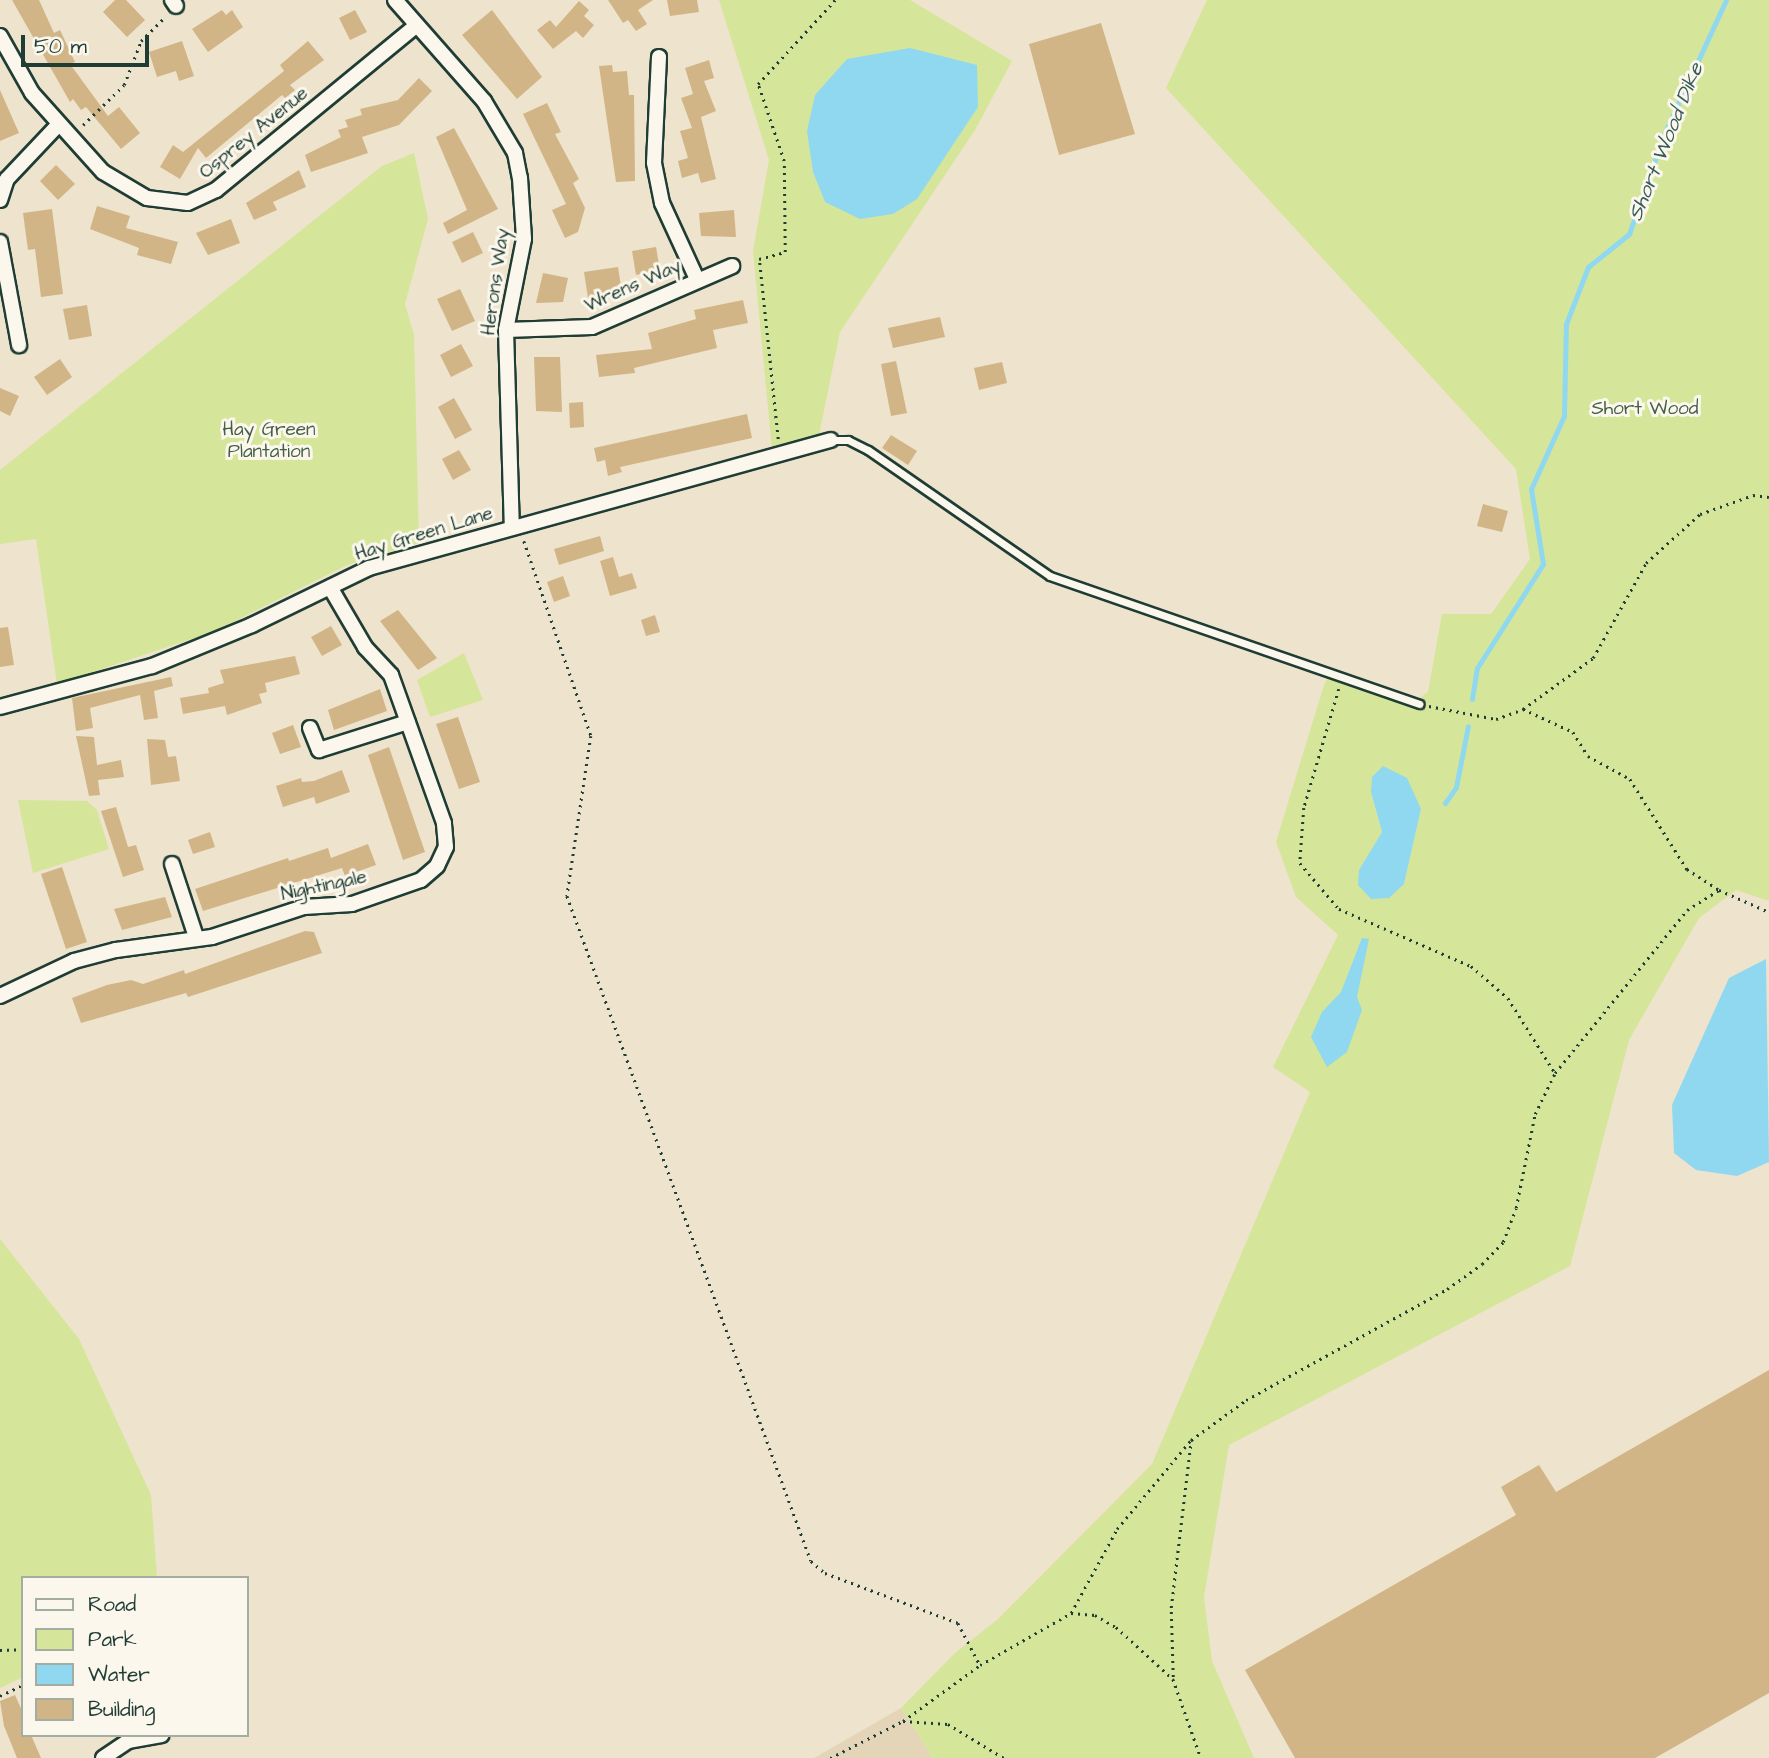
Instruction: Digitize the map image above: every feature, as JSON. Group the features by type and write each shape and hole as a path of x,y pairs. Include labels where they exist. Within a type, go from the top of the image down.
{"street":[{"name":"Herons Way","path":"395,0 484,101 514,153 524,239 506,330 517,527"},
{"name":"Osprey Avenue","path":"0,36 32,93 103,172 147,198 188,203 216,190 416,26"},
{"path":"659,57 654,163 663,203 697,279"},
{"path":"0,200 7,179 59,124"},
{"path":"0,242 19,345"},
{"name":"Wrens Way","path":"506,330 592,327 732,266"},
{"name":"Hay Green Lane","path":"0,708 152,666 252,625 369,568 831,440"},
{"name":"Nightingale","path":"0,996 75,961 197,937 212,937 304,907 352,904 421,880 437,866 446,847 444,823 391,675 365,647 330,587"},
{"path":"310,728 318,750 408,722"},
{"path":"172,864 197,937"},
{"path":"103,1758 127,1738"}],"lane":[{"path":"831,440 848,440 868,450 1050,576 1419,704"}],"path":[{"path":"778,456 759,259 785,252 784,161 758,84 835,0"},
{"path":"70,138 124,85 141,41 174,3"},
{"path":"1419,704 1496,719 1523,709 1593,659 1646,563 1700,514 1753,495 1769,497"},
{"path":"517,527 592,736 567,895 811,1561 825,1573 958,1623 979,1665"},
{"path":"1342,679 1304,808 1300,863 1339,909 1471,966 1508,998 1555,1073"},
{"path":"1523,709 1573,732 1588,756 1630,779 1687,869 1719,890 1769,912"},
{"path":"830,1758 903,1721 979,1665 1072,1613 1117,1530 1191,1440 1246,1400 1447,1289 1482,1264 1503,1242 1516,1208 1535,1114 1555,1073 1636,978 1679,919 1719,890"},
{"path":"1191,1440 1171,1608 1173,1679 1200,1758"},
{"path":"1072,1613 1095,1615 1116,1627 1173,1679"},
{"path":"0,1650 21,1649"},
{"path":"0,1696 21,1686"},
{"path":"903,1721 948,1724 1004,1758"}],"shaded area":[{"path":"901,1708 933,1758 814,1758"}],"green space":[{"path":"719,0 910,0 1012,61 975,130 840,332 819,435 772,450 753,251 769,160"},
{"name":"Short Wood","path":"1207,0 1769,0 1769,901 1736,890 1699,918 1629,1040 1570,1266 1229,1445 1204,1597 1212,1661 1254,1758 933,1758 901,1708 955,1653 997,1620 1152,1464 1310,1092 1273,1067 1338,935 1296,897 1276,842 1324,685 1333,668 1418,699 1428,692 1442,614 1491,614 1530,559 1516,469 1166,88","holes":["1371,792 1421,809 1404,884 1359,870 1382,832"]},
{"name":"Hay Green Plantation","path":"414,153 428,219 405,304 414,335 419,543 347,565 215,631 57,684 36,539 0,544 0,470 382,166"},
{"path":"464,653 483,700 430,717 417,680"},
{"path":"18,800 87,801 97,810 109,849 33,873"},
{"path":"0,1239 79,1339 151,1495 157,1576 21,1576 21,1678 0,1688"}],"water":[{"path":"910,48 977,65 978,107 917,199 893,214 860,219 825,202 813,172 807,131 815,95 847,59"},
{"path":"1383,766 1407,778 1421,809 1404,884 1389,898 1371,899 1358,885 1359,870 1382,832 1371,792 1372,777"},
{"path":"1362,938 1369,939 1357,997 1362,1010 1347,1052 1327,1067 1311,1037 1322,1012 1341,992"},
{"path":"1766,959 1769,1162 1737,1176 1696,1170 1674,1153 1672,1105 1729,978"}],"building":[{"path":"12,0 39,0 54,33 60,30 75,62 70,64 108,116 119,107 140,133 121,149 86,107 81,110 73,99 70,102"},
{"path":"115,0 126,0 145,20 127,37 103,12"},
{"path":"608,0 653,0 638,10 647,24 636,31 628,20 623,23"},
{"path":"667,0 697,0 699,12 670,16"},
{"path":"579,1 589,10 584,16 594,25 583,38 576,31 553,49 537,30 550,20 556,27"},
{"path":"222,10 226,15 232,10 243,27 208,52 192,29"},
{"path":"355,10 367,32 350,40 339,18"},
{"path":"492,10 542,77 517,99 462,35"},
{"path":"1101,23 1135,134 1059,155 1029,44"},
{"path":"182,41 194,76 179,81 176,71 157,77 149,52"},
{"path":"308,41 324,60 290,85 295,90 285,98 282,95 206,158 198,148 180,179 160,167 173,145 183,152 284,71 280,65"},
{"path":"709,60 714,78 704,81 716,111 701,117 716,179 701,183 698,173 682,178 678,161 688,158 680,131 692,128 681,98 693,94 685,68"},
{"path":"612,65 613,72 627,71 629,95 634,95 635,181 616,182 599,66"},
{"path":"419,78 432,91 399,125 362,137 368,153 311,172 305,155 341,137 338,130 348,127 345,120 362,115 360,109 398,100"},
{"path":"0,90 19,133 0,141"},
{"path":"547,103 561,132 555,134 579,179 573,183 585,208 578,232 565,238 552,210 566,204 523,114"},
{"path":"454,128 498,209 448,234 443,223 467,210 436,137"},
{"path":"56,165 75,184 58,200 40,181"},
{"path":"299,170 306,187 273,202 277,210 254,220 246,203"},
{"path":"97,206 130,216 126,228 178,242 171,264 137,255 139,248 90,229"},
{"path":"52,209 63,294 41,297 35,249 28,250 23,213"},
{"path":"734,210 736,237 701,236 699,213"},
{"path":"231,219 240,243 208,255 196,233"},
{"path":"473,232 483,253 462,263 452,242"},
{"path":"656,247 660,270 636,275 632,251"},
{"path":"618,267 622,293 588,298 584,272"},
{"path":"543,273 568,278 563,302 536,303"},
{"path":"460,289 475,321 452,331 437,299"},
{"path":"743,300 748,323 713,330 717,348 634,368 635,373 599,377 596,355 652,349 648,333 696,319 694,310"},
{"path":"87,305 92,336 69,340 63,309"},
{"path":"940,317 945,337 893,348 888,328"},
{"path":"461,344 473,366 451,377 440,355"},
{"path":"534,357 560,357 562,412 536,411"},
{"path":"60,359 72,377 47,395 34,377"},
{"path":"896,361 907,413 891,416 881,364"},
{"path":"1002,362 1007,383 979,390 974,368"},
{"path":"0,388 19,396 10,416 0,411"},
{"path":"454,398 472,430 455,439 438,407"},
{"path":"583,402 584,427 570,428 569,403"},
{"path":"747,414 752,438 620,467 622,472 608,476 605,460 597,462 594,448"},
{"path":"891,435 917,451 908,465 882,448"},
{"path":"459,450 471,470 453,480 442,459"},
{"path":"1483,504 1508,511 1502,532 1477,526"},
{"path":"600,536 604,551 559,565 554,549"},
{"path":"613,557 619,577 632,573 637,588 610,596 600,561"},
{"path":"563,576 570,596 554,602 547,582"},
{"path":"398,610 437,658 418,670 380,621"},
{"path":"655,615 660,632 646,636 641,620"},
{"path":"331,626 342,645 322,656 311,637"},
{"path":"8,627 14,665 0,667 0,628"},
{"path":"295,656 300,674 265,683 267,692 259,694 262,703 227,715 225,706 183,714 180,698 209,693 208,688 224,683 220,670"},
{"path":"171,677 173,686 154,691 158,718 144,720 140,695 90,708 93,728 76,731 72,698"},
{"path":"380,689 387,711 334,730 328,710"},
{"path":"458,717 480,782 459,789 436,724"},
{"path":"293,725 301,747 280,754 272,733"},
{"path":"76,736 94,737 97,765 121,760 124,777 98,780 100,795 89,796"},
{"path":"147,739 165,740 168,757 176,756 180,781 151,785"},
{"path":"389,747 425,852 403,860 368,755"},
{"path":"342,770 350,792 316,804 314,797 283,807 276,786 301,778 302,782 314,781"},
{"path":"116,807 128,847 136,845 144,870 123,877 101,811"},
{"path":"210,832 215,847 193,854 188,840"},
{"path":"368,844 376,865 345,876 342,868 203,911 195,889 288,858 289,861 328,848 331,858"},
{"path":"62,867 87,942 66,949 41,874"},
{"path":"165,897 172,917 122,930 114,909"},
{"path":"305,931 314,932 322,953 188,997 186,993 81,1023 72,998 107,985 131,980 143,984 184,970 185,974"},
{"path":"1769,1370 1769,1693 1655,1758 1295,1758 1245,1670 1516,1515 1501,1487 1539,1465 1556,1492"},
{"path":"15,1695 21,1708 21,1737 32,1737 41,1758 17,1758 4,1726 0,1701"}],"waterway":[{"name":"Short Wood Dike","path":"1472,699 1477,668 1543,564 1531,489 1564,416 1566,324 1588,267 1629,234 1665,132 1726,0"},
{"path":"1445,803 1456,787 1468,726"}]}
